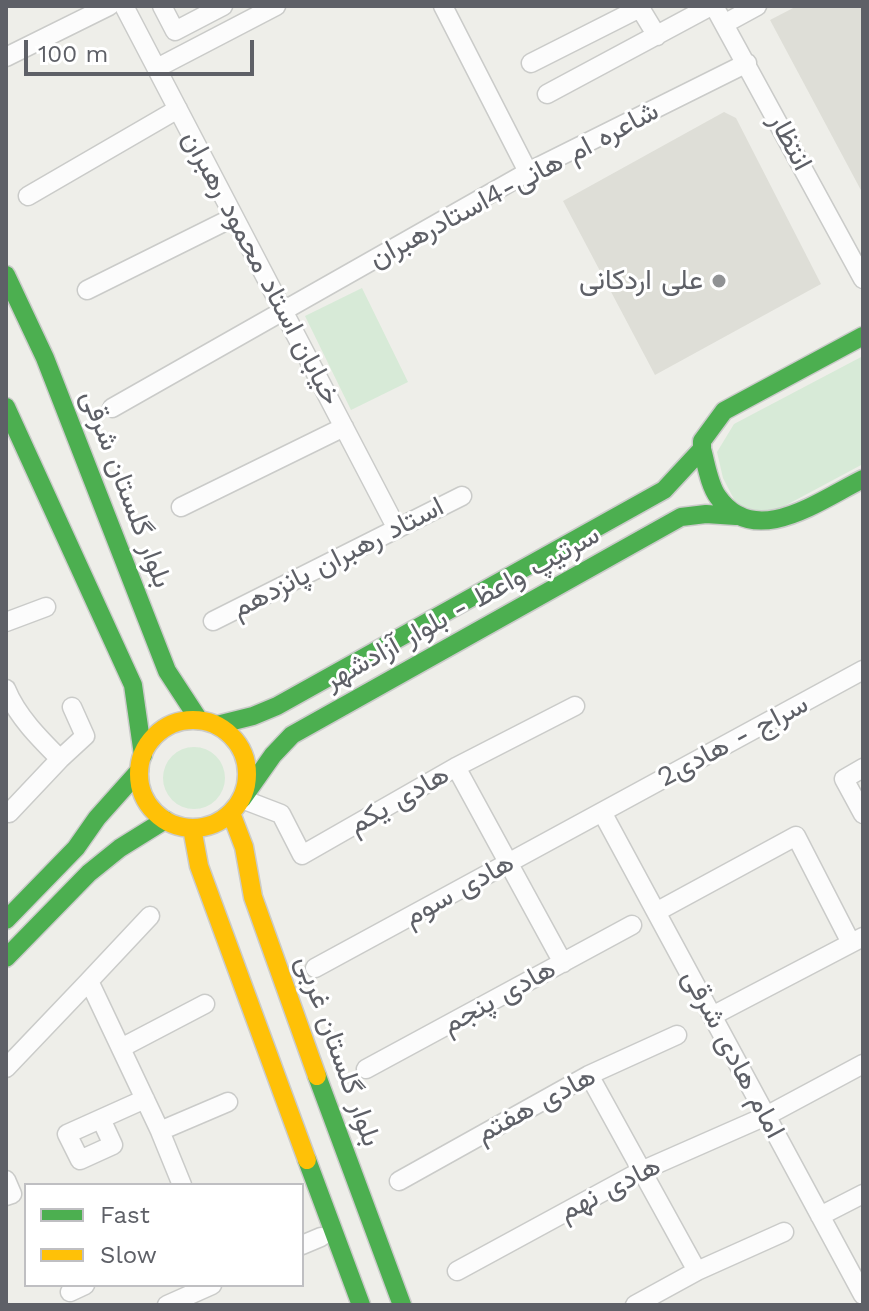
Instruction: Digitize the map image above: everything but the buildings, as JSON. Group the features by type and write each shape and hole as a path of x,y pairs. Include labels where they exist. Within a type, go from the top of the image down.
{"main road":[{"name":"بلوار گلستان شرقی","path":"6,275 45,358 167,671 208,723"},
{"name":"سرتیپ واعظ - بلوار آزادشهر","path":"208,723 253,716 277,706 664,490 702,449 702,441 724,411 863,336"},
{"path":"6,407 133,685 141,763 140,785 145,799 165,820"},
{"path":"702,449 716,495 736,516"},
{"name":"سرتیپ واعظ - بلوار آزادشهر","path":"237,806 273,755 292,735 681,517 706,514 736,516 751,521 780,520 863,479"},
{"path":"133,685 147,689 154,687 160,684 167,671"},
{"path":"6,920 76,848 112,830 165,820 192,828 213,825 237,806 248,778 245,757 234,738 208,723 175,723 165,728 148,745 112,830 89,873 6,958"},
{"name":"بلوار گلستان غربی","path":"237,806 253,897 402,1305"},
{"path":"192,828 199,866 308,1186 361,1305"},
{"path":"214,909 217,895 229,887 243,888 253,897"}],"street":[{"path":"6,57 109,6"},
{"name":"خیابان استاد محمود رهبران","path":"124,6 397,529"},
{"path":"162,6 175,31 223,6"},
{"path":"157,68 276,6"},
{"path":"443,6 528,172"},
{"path":"547,94 713,6"},
{"name":"انتظار","path":"713,6 863,279"},
{"path":"724,24 757,6"},
{"path":"531,63 640,8 657,36"},
{"name":"شاعره ام هانی-4استادرهبران","path":"112,408 528,172 747,63"},
{"path":"28,196 178,109"},
{"path":"87,290 234,217"},
{"path":"181,507 344,427"},
{"name":"استاد رهبران پانزدهم","path":"213,621 462,496"},
{"path":"6,622 46,607"},
{"name":"سراج - هادی2","path":"602,812 863,670"},
{"path":"8,701 60,759"},
{"name":"هادی یکم","path":"237,806 281,814 302,855 456,767 575,706"},
{"path":"9,813 85,736 72,707"},
{"path":"456,767 563,963"},
{"path":"863,768 844,779 863,814"},
{"name":"هادی سوم","path":"315,968 602,812"},
{"name":"امام هادی شرقی","path":"602,812 863,1295"},
{"path":"656,912 796,836 857,940 712,1016"},
{"path":"6,1068 150,916"},
{"name":"هادی پنجم","path":"366,1069 632,925"},
{"path":"89,981 181,1183"},
{"path":"121,1048 205,1004"},
{"name":"هادی هفتم","path":"399,1181 589,1075 677,1035"},
{"name":"هادی نهم","path":"457,1271 641,1171 766,1116 863,1064"},
{"path":"589,1075 697,1271"},
{"path":"101,1119 113,1145 80,1160 67,1134 145,1099"},
{"path":"160,1131 228,1102"},
{"path":"6,1180 12,1194 6,1196"},
{"path":"820,1216 863,1194"},
{"path":"635,1305 697,1271 784,1232"},
{"path":"304,1244 321,1237"},
{"path":"167,1305 208,1287"}],"shaded area":[{"path":"797,6 863,6 863,194 770,20"},
{"path":"724,112 736,118 821,284 655,375 563,201"}],"green space":[{"path":"362,288 408,382 351,410 305,316"},
{"path":"863,356 863,464 764,517 739,509 723,478 717,452 734,424"},
{"path":"194,747 206,749 216,756 223,766 223,790 216,800 206,807 194,809 182,807 172,800 165,790 163,778 165,766 172,756 182,749"}],"traffic: fast":[{"path":"6,275 45,358 167,671 199,720"},
{"path":"863,336 724,411 702,441 706,467 718,497 733,512 750,520 788,516 863,479"},
{"path":"6,407 133,685 143,755"},
{"path":"217,725 277,706 664,490 702,449"},
{"path":"242,799 273,755 292,735 681,517 706,514 736,516"},
{"path":"6,920 76,848 97,818 139,771"},
{"path":"6,958 89,873 120,848 165,820"},
{"path":"317,1076 402,1305"},
{"path":"307,1160 361,1305"}],"traffic: slow":[{"path":"193,720 214,724 231,736 243,753 247,774 243,795 231,812 214,824 193,828 172,824 155,812 143,795 139,774 143,753 155,736 172,724 193,720"},
{"path":"231,813 244,847 253,897 317,1076"},
{"path":"192,828 199,866 307,1160"}],"place":[{"name":"علی اردکانی","path":"719,281"}]}
